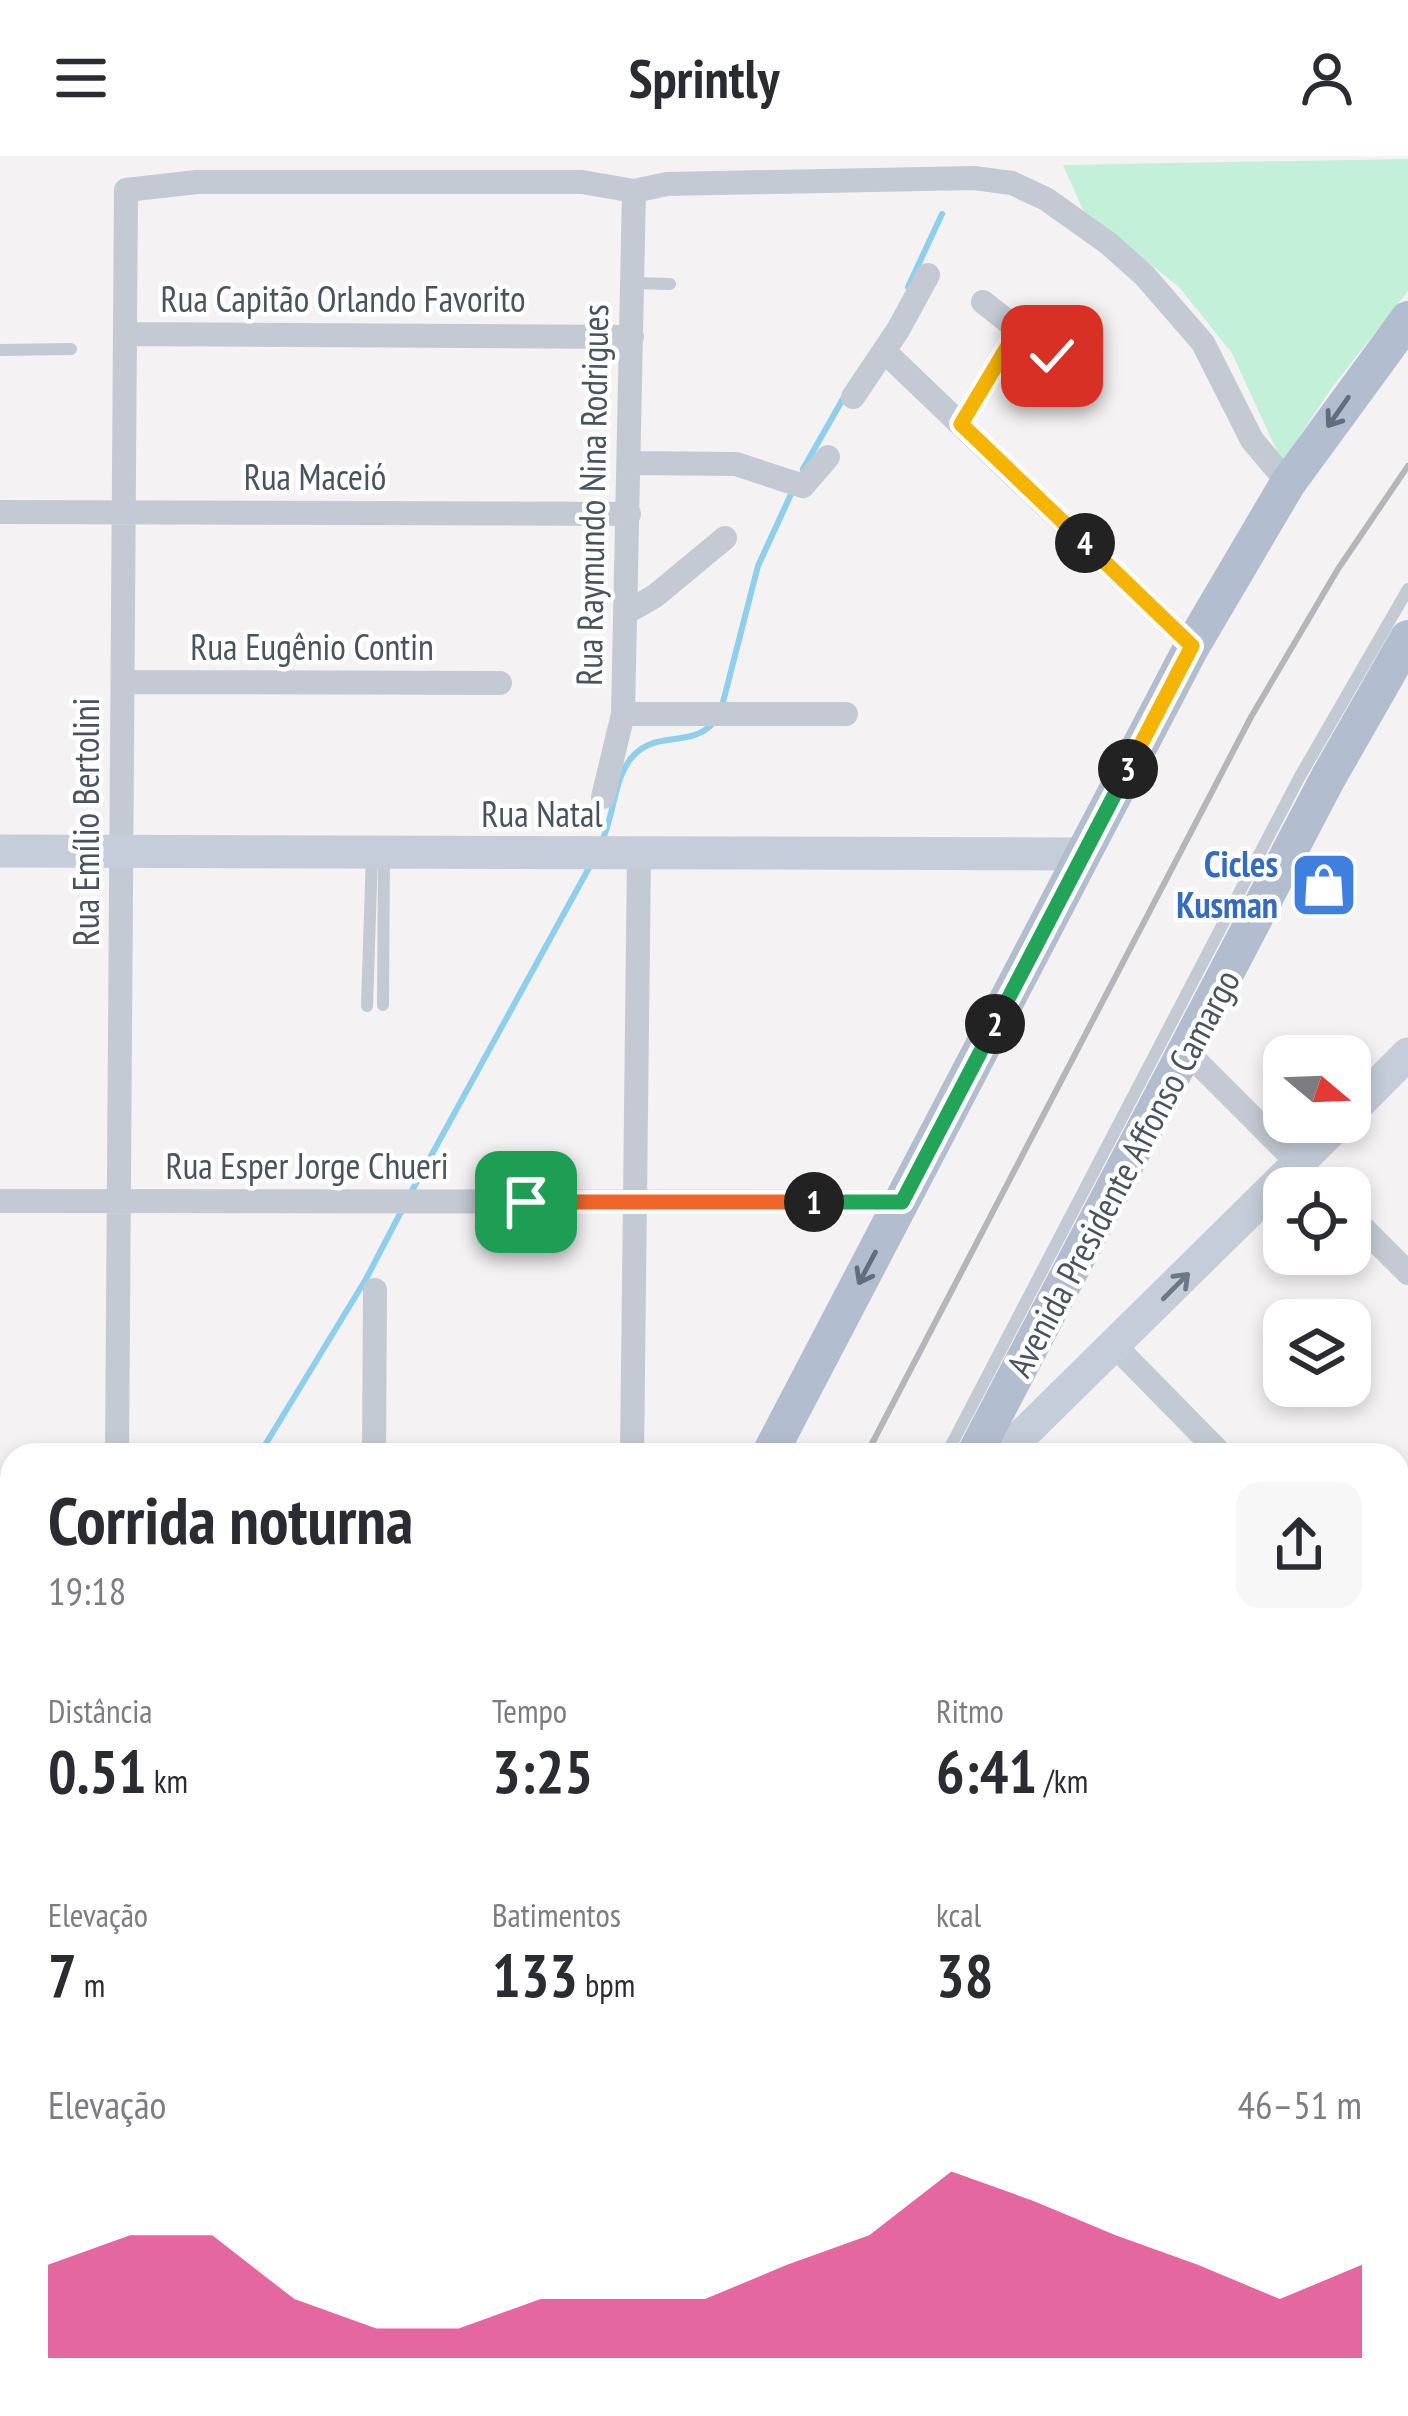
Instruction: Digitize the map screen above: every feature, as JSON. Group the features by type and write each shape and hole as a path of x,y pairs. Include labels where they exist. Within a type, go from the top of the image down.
{"main road":[{"path":"775,1443 1192,646 1288,483 1408,319"},
{"name":"Avenida Presidente Affonso Camargo","path":"980,1443 1356,725 1408,638"}],"street":[{"path":"634,191 667,184 974,178 1027,189 1108,243 1175,309 1212,358 1252,440 1288,483"},
{"name":"Rua Emílio Bertolini","path":"117,1443 126,190 197,182 560,182 634,191"},
{"name":"Rua Raymundo Nina Rodrigues","path":"603,797 623,714 634,191"},
{"path":"853,397 928,275"},
{"path":"983,302 1052,356"},
{"path":"961,424 1018,329"},
{"name":"Rua Capitão Orlando Favorito","path":"125,334 632,337"},
{"path":"884,351 1192,646"},
{"path":"630,463 736,464 793,482 828,457"},
{"name":"Rua Maceió","path":"0,512 629,514"},
{"path":"627,612 655,596 725,538"},
{"name":"Rua Eugênio Contin","path":"123,682 500,683"},
{"path":"623,714 846,714"},
{"name":"Rua Natal","path":"0,851 1084,854"},
{"path":"616,854 635,1202 632,1443"},
{"path":"1187,1052 1301,1167"},
{"path":"1371,1091 1408,1054"},
{"path":"1014,1443 1319,1143"},
{"name":"Rua Esper Jorge Chueri","path":"0,1202 902,1202"},
{"path":"1371,1236 1408,1274"},
{"path":"374,1443 375,1290"},
{"path":"1115,1346 1210,1443"}],"lane":[{"path":"633,284 670,284"},
{"path":"0,350 71,349"},
{"path":"952,1443 1300,778 1408,590"},
{"path":"378,853 383,1005"},
{"path":"367,1006 378,853"}],"green space":[{"path":"1408,159 1408,291 1333,386 1282,462 1232,353 1179,287 1083,210 1063,165"}],"waterway":[{"path":"908,287 942,214"},
{"path":"803,469 844,397"},
{"path":"722,706 758,566 792,492"},
{"path":"601,843 622,773 635,754 654,743 695,735 713,723"},
{"path":"409,1196 590,866"},
{"path":"266,1443 366,1279 403,1208"}],"railway":[{"path":"872,1443 1251,717 1338,569 1408,466"}],"place":[{"name":"Cicles Kusman","path":"1324,885"}],"route":[{"path":"526,1202 902,1202 1192,646 961,424 1018,329 1052,356"}]}
